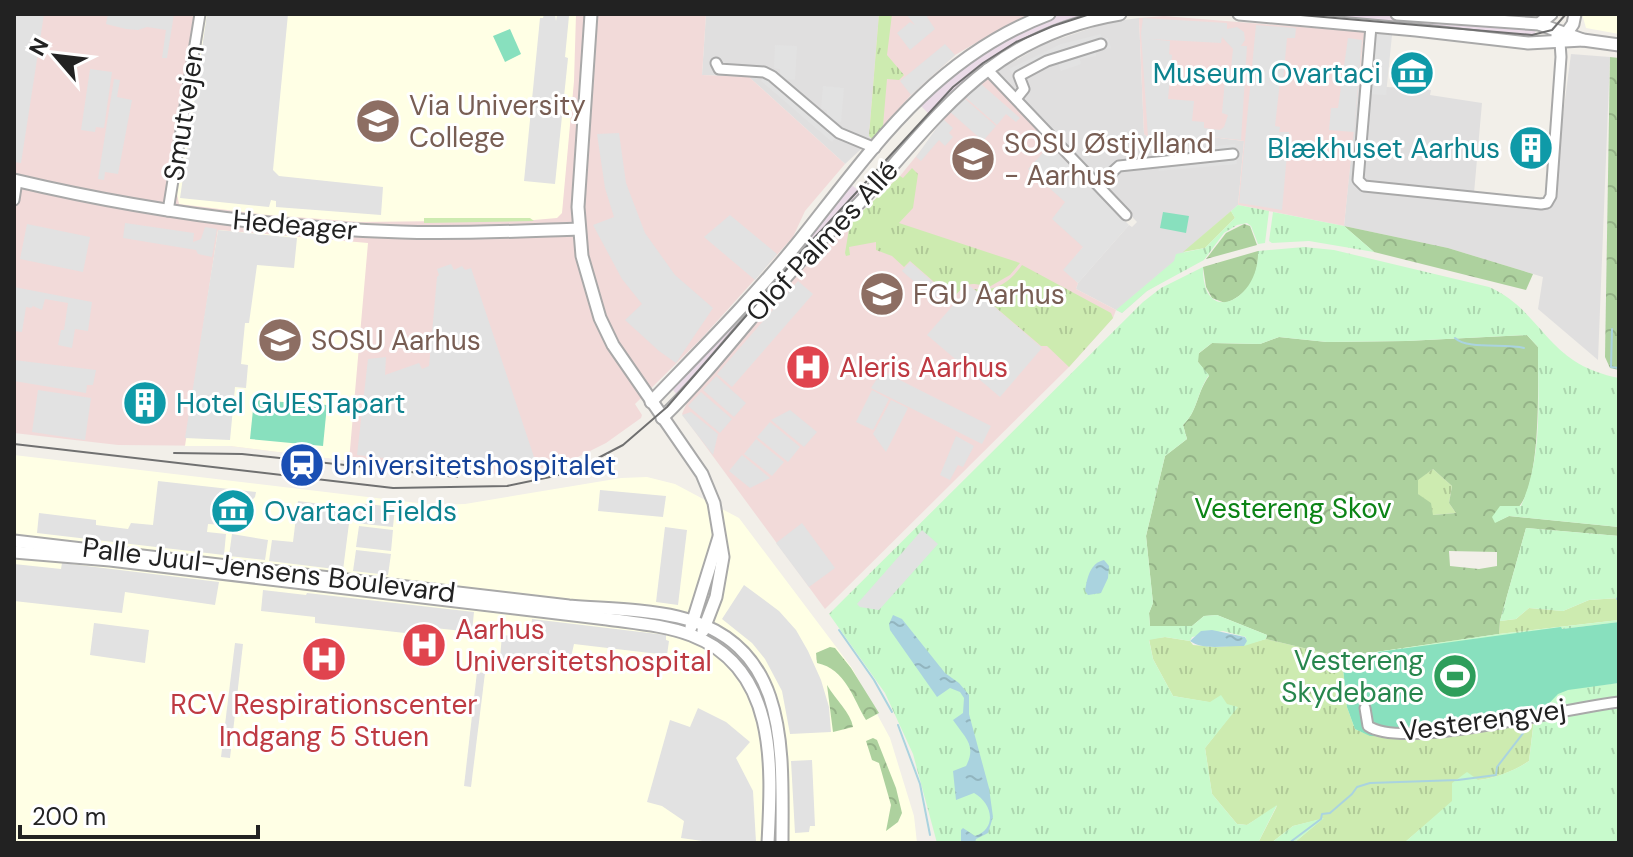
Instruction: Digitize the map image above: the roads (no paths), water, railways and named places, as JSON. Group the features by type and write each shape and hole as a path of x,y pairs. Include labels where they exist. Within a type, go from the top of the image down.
{"street":[{"name":"Smutvejen","path":"168,211 200,14"},
{"path":"591,14 579,229 582,256 600,318 613,345 702,474 714,503 723,557 716,597 697,628"},
{"name":"Olof Palmes Allé","path":"651,402 722,329 800,240 838,189 922,95 964,59 1012,30 1049,14"},
{"name":"Olof Palmes Allé","path":"662,418 805,256 864,199 940,111 987,69 1021,48 1058,31 1120,14"},
{"path":"1239,14 1528,43 1563,38 1619,45"},
{"path":"1397,14 1539,24 1563,38"},
{"path":"1539,24 1551,14"},
{"path":"1371,26 1358,180 1361,184 1541,204 1547,203 1551,196 1563,38 1573,24 1575,14"},
{"path":"1016,99 1024,89 1019,76 1068,53 1101,44"},
{"name":"Olof Palmes Allé","path":"716,63 719,69 764,72 772,76 839,133 875,148"},
{"path":"987,69 1126,215"},
{"path":"1098,185 1119,166 1233,154"},
{"name":"Hedeager","path":"16,180 168,211 251,222 358,231 462,233 579,229"},
{"path":"14,200 16,180"},
{"path":"697,628 721,533"},
{"name":"Palle Juul-Jensens Boulevard","path":"14,541 583,607 644,611 732,641 746,653 771,694 780,749 782,843"},
{"name":"Palle Juul-Jensens Boulevard","path":"14,552 110,560 607,619 658,619 697,628 737,665 758,701 766,740 768,843"},
{"name":"Vesterengvej","path":"1365,708 1368,726 1384,733 1400,734 1483,726 1619,702"}],"water":[{"path":"1104,560 1109,566 1108,578 1101,593 1088,595 1085,591 1090,572 1095,564"},
{"path":"893,615 902,619 945,673 969,695 969,714 989,788 993,817 988,833 976,839 975,843 961,843 961,830 963,828 975,836 987,827 990,815 985,803 974,793 956,800 953,771 966,766 970,752 968,742 953,720 963,713 964,698 960,692 950,688 937,697 890,630"},
{"path":"1212,630 1245,637 1247,641 1244,646 1216,647 1190,641 1201,631"}],"waterway":[{"path":"1612,329 1611,367 1619,368"},
{"path":"1455,338 1468,344 1524,348"},
{"path":"1617,599 1619,595"},
{"path":"839,630 892,712"},
{"path":"1289,843 1321,819 1322,814 1330,813 1357,787 1370,783 1458,780 1496,775 1497,767 1531,723"},
{"path":"898,725 920,784 930,835"}],"tram line":[{"path":"14,444 393,488 507,486 579,468 623,445 667,407 799,255 953,87 1016,42 1090,14"},
{"path":"1289,14 1532,35 1552,30 1566,14"},
{"path":"174,453 242,454 457,477"}],"place":[{"name":"Museum Ovartaci","path":"1412,73"},
{"name":"Via University College","path":"378,121"},
{"name":"Blækhuset Aarhus","path":"1531,148"},
{"name":"SOSU Østjylland - Aarhus","path":"973,159"},
{"name":"FGU Aarhus","path":"882,294"},
{"name":"SOSU Aarhus","path":"280,340"},
{"name":"Aleris Aarhus","path":"808,367"},
{"name":"Hotel GUESTapart","path":"145,403"},
{"name":"Universitetshospitalet","path":"302,465"},
{"name":"Ovartaci Fields","path":"233,511"},
{"name":"Aarhus Universitetshospital","path":"424,645"},
{"name":"RCV Respirationscenter Indgang 5 Stuen","path":"324,659"},
{"name":"Vestereng Skydebane","path":"1455,676"}],"park label":[{"name":"Vestereng Skov","path":"1293,508"}]}
